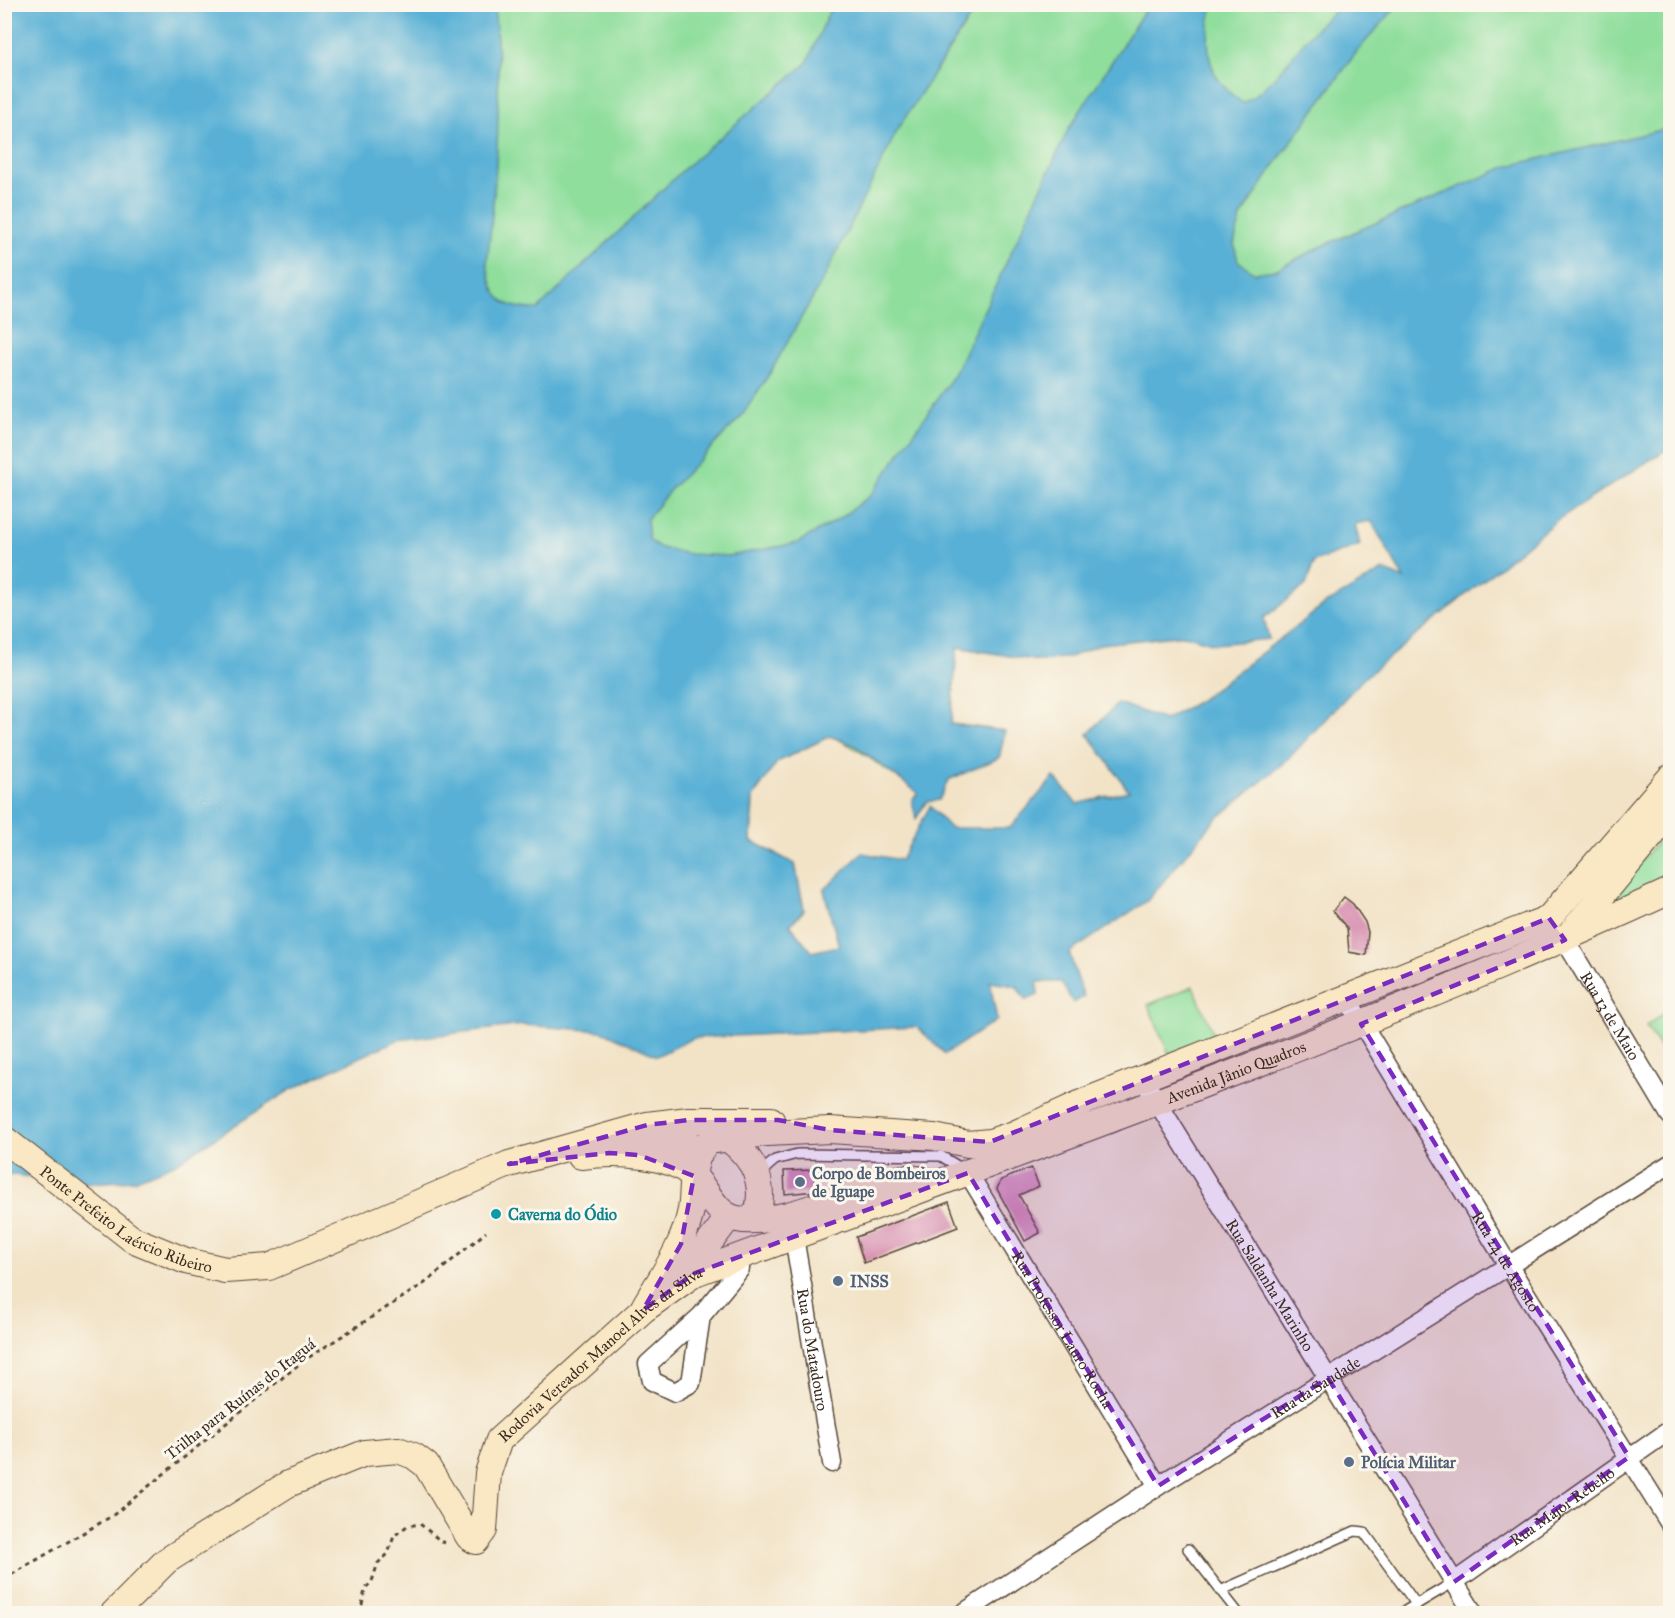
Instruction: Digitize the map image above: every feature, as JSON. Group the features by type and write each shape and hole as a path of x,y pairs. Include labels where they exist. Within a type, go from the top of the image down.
{"main road":[{"path":"1549,918 1671,778"},
{"path":"1564,940 1671,813"},
{"name":"Avenida Jânio Quadros","path":"788,1227 941,1183 1101,1125 1361,1024 1564,940 1671,891"},
{"name":"Rua 13 de Maio","path":"1549,918 1564,940"},
{"name":"Avenida Jânio Quadros","path":"830,1130 901,1145 990,1142 1014,1134 1088,1100 1549,918"},
{"path":"1088,1100 1101,1125"},
{"path":"509,1164 647,1125 689,1120 778,1120 830,1130"},
{"path":"643,1310 681,1244 691,1211 696,1158 702,1147 710,1141 767,1133 830,1130"},
{"path":"608,1137 638,1137 702,1147"},
{"name":"Ponte Prefeito Laércio Ribeiro","path":"4,1139 132,1239 186,1261 225,1270 269,1268 509,1164"},
{"path":"669,1293 712,1242 738,1218 758,1215 762,1197 758,1175 745,1152 729,1139"},
{"path":"509,1164 609,1153 639,1155 674,1165 694,1176 712,1201 738,1218 788,1227"},
{"path":"691,1211 712,1242 739,1257"},
{"path":"712,1242 788,1227"},
{"name":"Rodovia Vereador Manoel Alves da Silva","path":"467,1532 472,1540 482,1535 488,1473 499,1440 643,1310 695,1274 739,1257 788,1227"},
{"path":"113,1614 166,1561 288,1484 365,1453 398,1450 414,1456 426,1465 467,1532"}],"street":[{"name":"Rua 13 de Maio","path":"1564,940 1671,1115"},
{"name":"Rua 24 de Agosto","path":"1346,997 1508,1265 1671,1524"},
{"name":"Rua Saldanha Marinho","path":"1143,1078 1474,1614"},
{"name":"Rua da Saudade","path":"962,1614 1328,1378 1671,1164"},
{"name":"Rua Professor Lauro Rocha","path":"968,1173 1158,1486"},
{"name":"Rua do Matadouro","path":"788,1227 832,1463"},
{"path":"701,1316 740,1269 739,1257"},
{"name":"Rua Major Rebello","path":"1454,1582 1629,1457 1671,1430"}],"lane":[{"path":"758,1175 775,1160 797,1154 901,1145 941,1156 968,1173"},
{"path":"1220,1591 1356,1531 1364,1532 1416,1604"},
{"path":"1188,1549 1239,1614"},
{"path":"1400,1614 1454,1582"}],"path":[{"name":"Trilha para Ruínas do Itaguá","path":"4,1580 111,1516 303,1361 424,1283 486,1232"},
{"path":"360,1614 365,1590 372,1581 376,1567 388,1554 394,1536 407,1526 420,1524 446,1544 460,1541 467,1532"}],"highlighted area":[{"path":"1549,918 1565,940 1361,1024 1629,1457 1454,1582 1328,1378 1158,1486 968,1173 695,1273 643,1310 681,1244 694,1176 639,1155 609,1153 509,1164 647,1125 689,1120 778,1120 830,1130 990,1142"}],"green space":[{"path":"269,5 1148,5 1078,116 1154,5 1670,5 1670,128 1592,147 1371,521 1359,509 1070,657 1040,661 957,647 951,724 1005,731 999,758 948,780 939,800 910,786 859,751 830,736 777,762 753,797 751,841 795,864 804,910 790,925 812,952 839,946 824,890 935,886 1099,798 1129,791 1088,734 1118,703 1165,720 1199,701 1327,603 1274,664 1278,694 887,965 5,945"},
{"path":"1670,827 1670,885 1642,897 1608,900"},
{"path":"1193,986 1214,1035 1169,1054 1148,1005"},
{"path":"1670,1009 1670,1063 1646,1026"}],"water":[{"path":"5,5 494,5 497,37 498,134 487,263 492,285 501,299 516,307 538,309 687,166 807,63 832,5 978,5 899,127 825,276 770,373 741,417 670,490 647,519 649,540 661,548 690,554 729,556 797,543 837,520 871,495 954,375 1068,130 1148,5 1212,5 1208,35 1210,60 1221,83 1243,103 1270,82 1308,37 1341,5 1398,5 1358,50 1273,167 1241,217 1234,244 1238,261 1255,273 1275,270 1320,247 1508,166 1670,128 1670,447 1557,520 1364,678 1288,759 1214,821 1147,901 1069,953 1084,997 1073,1003 1061,982 1037,982 1038,995 1026,1000 1016,986 990,982 997,1020 945,1054 917,1027 693,1038 657,1056 602,1031 523,1025 397,1040 290,1090 176,1163 134,1180 90,1183 5,1174","holes":["1371,521 1404,579 1383,570 1327,603 1199,701 1165,720 1118,703 1088,734 1129,791 1077,804 1054,777 1010,828 950,828 930,806 901,860 862,853 824,890 839,946 812,952 790,925 804,910 795,864 751,841 753,797 777,762 830,736 854,745 918,793 912,800 916,819 926,802 939,800 948,780 999,758 1005,731 951,724 957,647 1040,661 1070,657 1101,644 1185,635 1215,644 1269,639 1264,618 1306,585 1314,562 1360,545 1355,524"]}],"building":[{"path":"1344,897 1353,904 1365,922 1368,932 1366,955 1349,952 1347,928 1333,911"},
{"path":"1031,1168 1039,1186 1019,1195 1040,1233 1025,1241 997,1189 1001,1180"},
{"name":"Corpo de Bombeiros de Iguape","path":"815,1170 816,1191 785,1194 784,1171"},
{"path":"949,1202 958,1227 864,1263 856,1237"}],"place":[{"name":"Corpo de Bombeiros de Iguape","path":"800,1182"},
{"name":"Caverna do Ódio","path":"496,1214"},
{"name":"INSS","path":"838,1281"},
{"name":"Polícia Militar","path":"1349,1462"}]}
